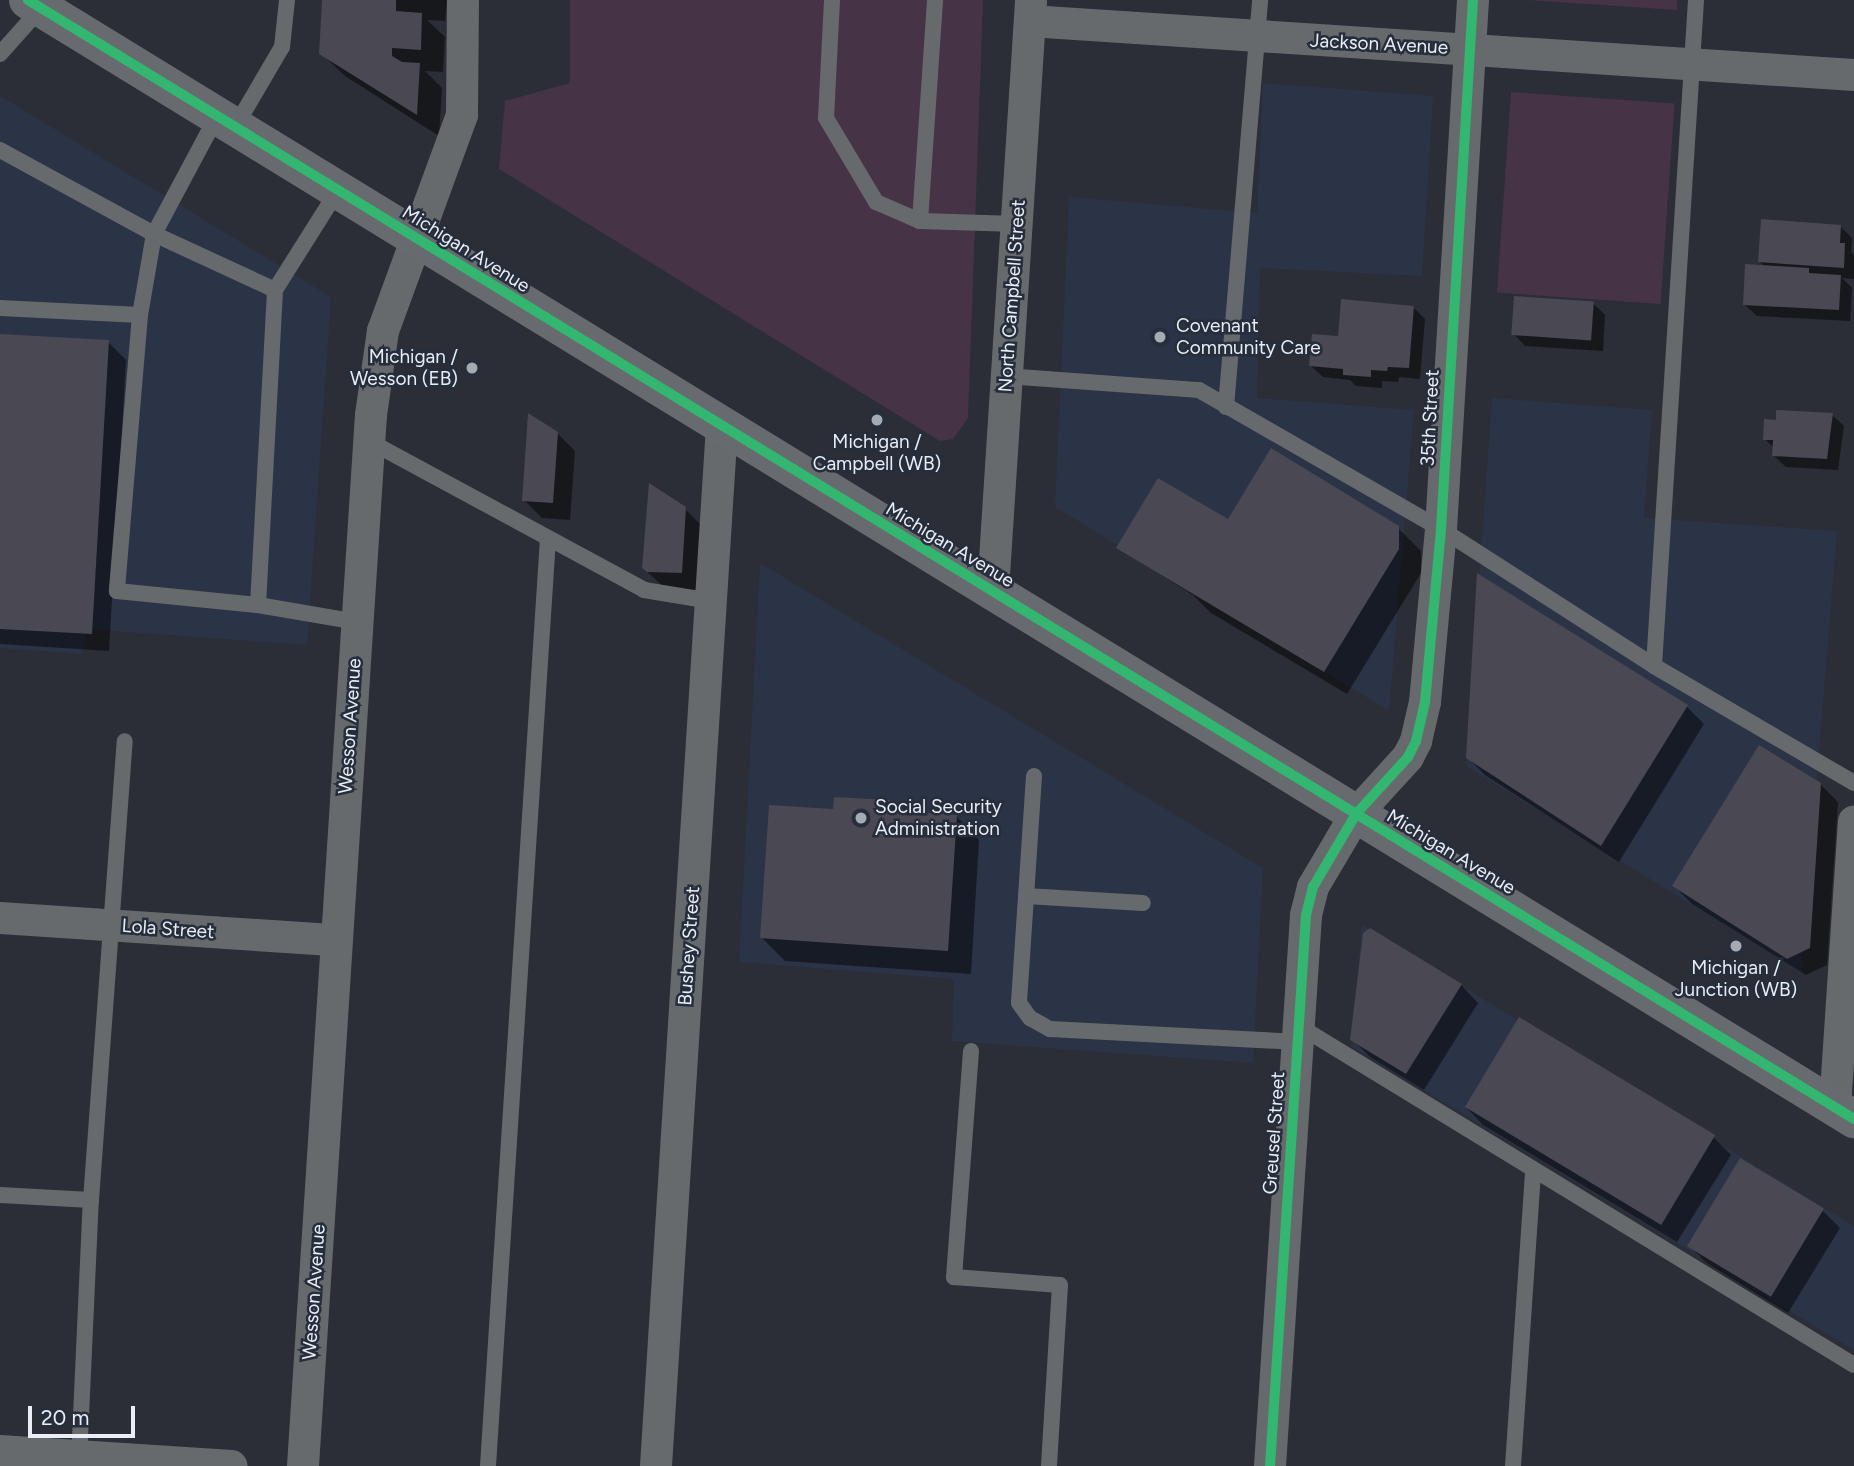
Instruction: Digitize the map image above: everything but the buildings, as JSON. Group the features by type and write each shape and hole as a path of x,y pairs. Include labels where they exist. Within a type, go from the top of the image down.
{"main road":[{"name":"Michigan Avenue","path":"37,3 226,122 1844,1113"}],"street":[{"name":"Wesson Avenue","path":"303,1466 369,441 383,331 415,237 462,115 463,0"},
{"name":"35th Street","path":"1356,814 1408,757 1416,741 1425,702 1441,529 1473,0"},
{"name":"Jackson Avenue","path":"1030,11 1257,37 1854,75"},
{"name":"North Campbell Street","path":"993,592 1030,11"},
{"name":"Bushey Street","path":"656,1466 722,426"},
{"name":"Greusel Street","path":"1270,1466 1306,915 1313,887 1356,814"},
{"path":"1844,1113 1854,822"},
{"name":"Lola Street","path":"0,918 335,940"},
{"path":"0,1451 79,1461 232,1466"}],"lane":[{"path":"287,0 282,47 226,122 154,234 140,315 117,591 258,605 356,622"},
{"path":"832,0 826,118 876,201 920,221 1017,224"},
{"path":"920,221 935,0"},
{"path":"1226,407 1259,0"},
{"path":"1654,666 1696,0"},
{"path":"0,54 37,3"},
{"path":"0,150 154,234 275,290"},
{"path":"258,605 275,290 338,190"},
{"path":"0,308 140,315"},
{"path":"1007,376 1199,390 1441,529 1654,666 1854,783"},
{"path":"369,441 644,590 711,601"},
{"path":"488,1466 548,539"},
{"path":"79,1461 91,1200 125,741"},
{"path":"1034,776 1019,1003 1030,1018 1050,1029 1298,1034 1533,1170 1854,1365"},
{"path":"1026,896 1143,904"},
{"path":"971,1051 954,1277 1060,1285 1049,1466"},
{"path":"1513,1466 1533,1170"},
{"path":"0,1195 91,1200"}],"shaded area":[{"path":"570,0 983,0 968,418 953,439 940,441 499,169 505,101 570,83"},
{"path":"1528,0 1677,0 1677,10"},
{"name":"Covenant Community Care","path":"1263,83 1433,96 1422,276 1260,268 1257,398 1414,410 1389,711 1055,507 1069,197 1257,213"},
{"path":"1511,92 1675,103 1661,304 1497,293"},
{"path":"0,96 331,297 307,645 86,629 83,654 0,648"},
{"path":"1492,398 1652,410 1644,518 1837,531 1801,972 1466,766"},
{"path":"760,563 1263,868 1253,1063 952,1041 954,979 739,962"},
{"path":"1362,925 1854,1226 1854,1350 1352,1047"}],"cycle path":[{"path":"28,0 1854,1119"},
{"path":"1270,1466 1306,915 1313,887 1356,814 1408,757 1416,741 1425,702 1441,529 1473,0"}],"place":[{"name":"Covenant Community Care","path":"1160,337"},
{"name":"Michigan / Wesson (EB)","path":"472,368"},
{"name":"Michigan / Campbell (WB)","path":"877,420"},
{"name":"Social Security Administration","path":"861,818"},
{"name":"Michigan / Junction (WB)","path":"1736,946"}]}
